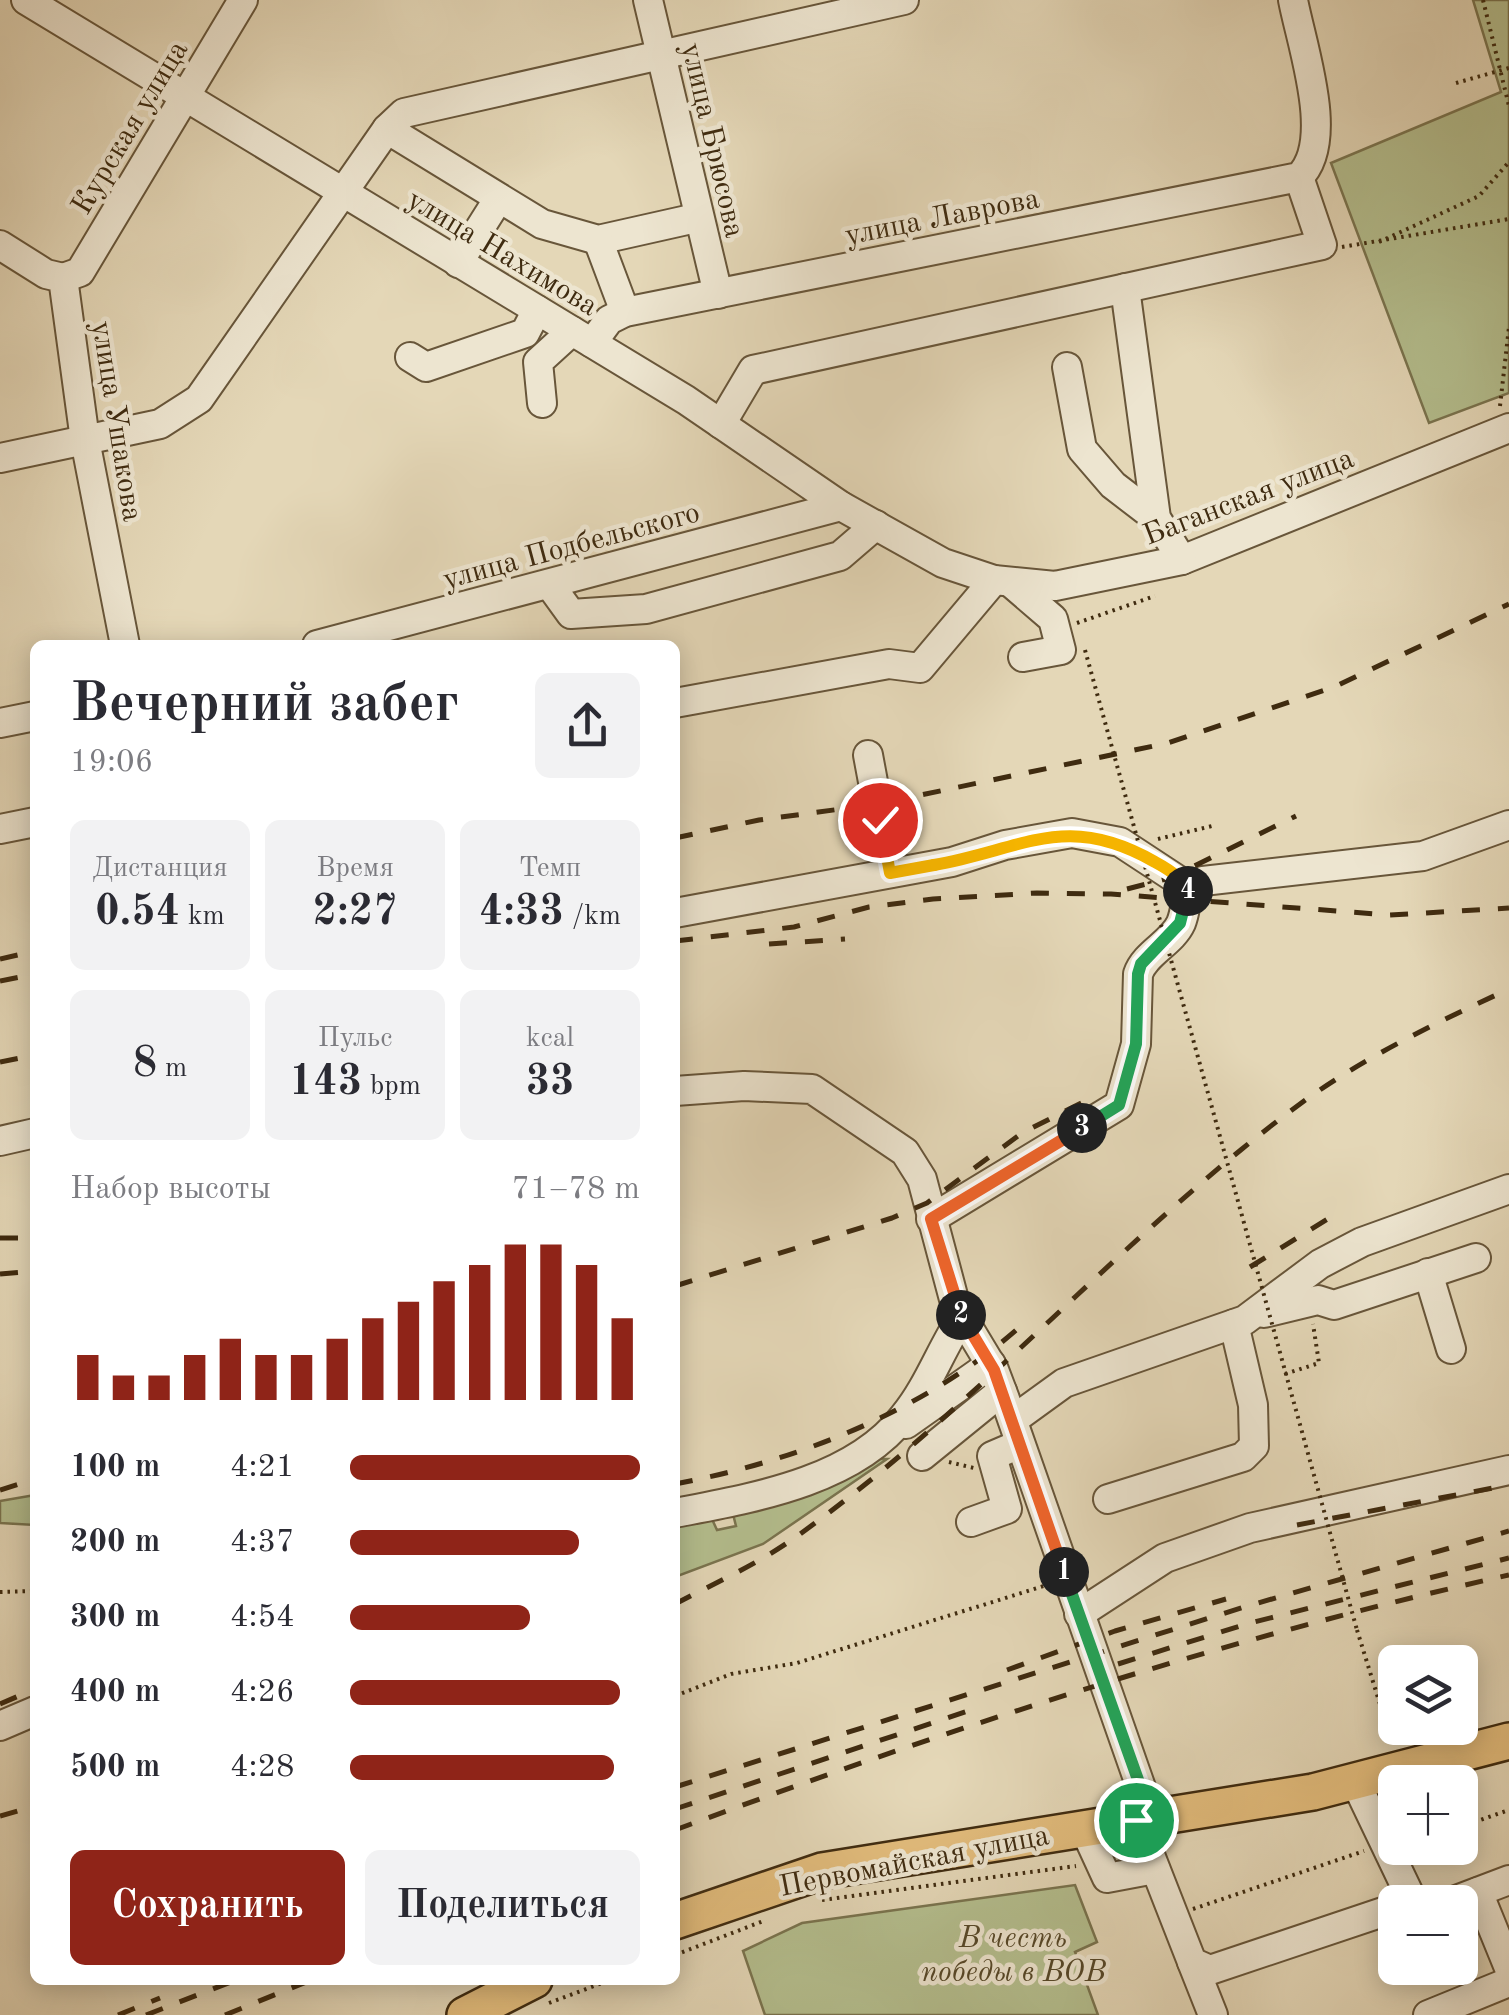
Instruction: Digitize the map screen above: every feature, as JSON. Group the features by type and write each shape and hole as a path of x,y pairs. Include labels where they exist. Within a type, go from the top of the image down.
{"main road":[{"name":"Первомайская улица","path":"680,1919 822,1871 1356,1783 1509,1742"},
{"path":"465,2015 537,1994"}],"street":[{"name":"улица Нахимова","path":"26,0 582,337 721,424 840,506 943,563"},
{"name":"Курская улица","path":"63,278 80,272 243,0"},
{"name":"улица Брюсова","path":"648,0 696,218 718,294"},
{"path":"0,458 160,424 180,415 198,399 386,129 404,113 904,0"},
{"path":"721,424 752,370 1322,245 1305,171 1319,135 1293,0"},
{"path":"386,129 542,224 598,240 696,218"},
{"name":"улица Лаврова","path":"625,312 1305,171"},
{"path":"458,264 499,198"},
{"path":"542,403 538,362 625,312 598,240"},
{"path":"0,245 46,274 63,278"},
{"name":"улица Ушакова","path":"63,278 85,440 124,640"},
{"path":"1125,288 1156,518"},
{"path":"410,357 426,367 525,332 537,310"},
{"path":"1067,367 1082,448 1113,485 1156,518 1182,560"},
{"name":"Баганская улица","path":"943,563 1002,581 1055,586 1182,560 1504,417"},
{"name":"улица Подбельского","path":"336,640 840,506"},
{"path":"550,585 571,614 646,609 840,556 876,525"},
{"path":"680,702 889,664 920,668 1002,581 1053,620 1062,650 1024,657"},
{"path":"0,723 30,717"},
{"path":"868,755 890,873"},
{"path":"0,829 30,823"},
{"path":"931,1219 1119,1105 1136,1044 1141,964 1180,923 1183,899 1190,888 1203,881 1423,856 1509,824"},
{"path":"680,912 1072,834 1120,842 1190,888"},
{"path":"680,1091 744,1086 812,1088 916,1164 962,1317 1002,1391 1144,1819 1155,1869 1213,2015"},
{"path":"0,1141 30,1134"},
{"path":"1241,1321 1320,1264 1362,1242 1509,1189"},
{"path":"971,1522 1007,1509 992,1456 1064,1383 1241,1321 1318,1300 1334,1305 1476,1258"},
{"path":"1428,1273 1452,1350"},
{"path":"886,1437 918,1396 962,1317"},
{"path":"1108,1500 1243,1457 1254,1446 1253,1405 1241,1321"},
{"path":"680,1513 786,1488 840,1465 990,1364"},
{"path":"922,1456 1002,1391"},
{"path":"1078,1614 1165,1558 1250,1528 1509,1470"},
{"path":"0,1726 30,1713"},
{"path":"1356,1783 1378,1824"},
{"path":"1084,1828 1107,1878 1155,1869"},
{"path":"1509,1880 1478,1892 1509,1968"},
{"path":"1192,1962 1210,1970 1378,1914"},
{"path":"1428,2015 1509,1982"}],"path":[{"path":"1483,0 1509,106"},
{"path":"1456,82 1509,68"},
{"path":"1374,244 1479,196 1509,162"},
{"path":"1322,245 1374,244 1509,220"},
{"path":"1504,417 1509,327"},
{"path":"1077,622 1155,596"},
{"path":"1093,679 1378,1702"},
{"path":"1158,840 1216,825"},
{"path":"1286,1374 1319,1363 1312,1329"},
{"path":"922,1456 997,1474"},
{"path":"680,1694 731,1674 797,1663 1066,1579"},
{"path":"0,1592 30,1591"},
{"path":"1478,1821 1509,1810"},
{"path":"1174,1915 1378,1846"},
{"path":"816,1901 1100,1862"},
{"path":"680,1953 780,1914"},
{"path":"537,1994 584,1985"}],"green space":[{"path":"1473,0 1509,0 1509,393 1429,423 1331,163 1501,92"},
{"path":"866,1459 887,1459 763,1544 680,1575 680,1522 711,1517 717,1530 736,1526 733,1514"},
{"path":"30,1496 30,1525 0,1523 0,1501"},
{"name":"В честь победы в ВОВ","path":"1075,1885 1097,1942 1075,1952 1098,2015 765,2015 743,1951 802,1923"}],"railway":[{"path":"680,837 759,820 878,804 1168,743 1334,687 1509,604"},
{"path":"1127,889 1170,878 1296,816"},
{"path":"680,940 794,927 869,907 1037,893 1111,894 1390,915 1509,908"},
{"path":"769,944 845,939"},
{"path":"0,959 30,952"},
{"path":"0,981 30,975"},
{"path":"680,1601 770,1554 866,1484 1175,1206 1304,1101 1378,1054 1509,989"},
{"path":"0,1062 30,1056"},
{"path":"680,1284 892,1218 927,1203 1022,1133 1095,1096"},
{"path":"1250,1267 1331,1217"},
{"path":"0,1238 30,1238"},
{"path":"0,1274 30,1271"},
{"path":"680,1483 768,1461 859,1428 945,1382 1022,1325"},
{"path":"0,1490 30,1481"},
{"path":"1297,1525 1509,1485"},
{"path":"680,1785 1244,1607 1509,1531"},
{"path":"1118,1664 1250,1623 1509,1558"},
{"path":"680,1828 880,1756 1088,1688 1298,1627 1509,1575"},
{"path":"1007,1670 1115,1631 1226,1599"},
{"path":"0,1704 30,1691"},
{"path":"680,1807 980,1707"},
{"path":"0,1816 30,1807"},
{"path":"146,2015 223,1985"},
{"path":"225,2015 299,1985"},
{"path":"118,2015 160,1998"}],"route":[{"path":"880,820 890,873 952,862 1005,845 1072,834 1120,842 1190,888 1183,899 1180,923 1141,964 1136,1044 1119,1105 931,1219 956,1307 994,1370 1006,1399 1152,1819 1136,1820"}]}
